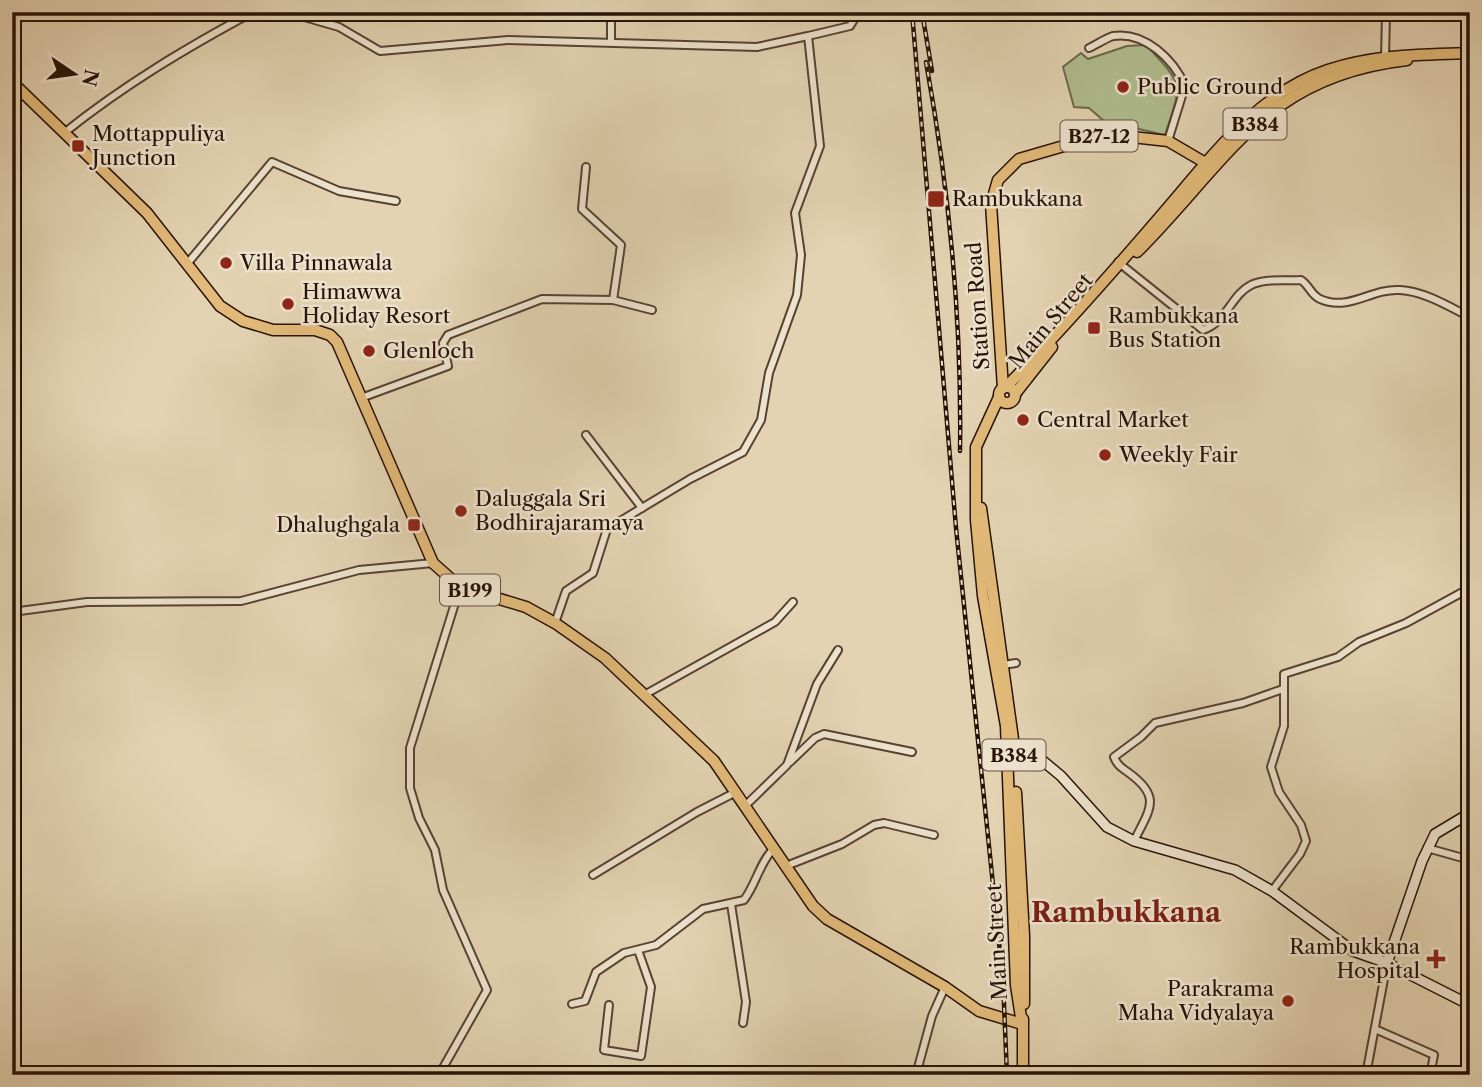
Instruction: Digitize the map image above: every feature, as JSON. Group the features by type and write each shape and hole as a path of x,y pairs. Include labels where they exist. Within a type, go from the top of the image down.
{"main road":[{"name":"B384","path":"1117,267 1251,116 1288,89 1327,70 1385,60 1470,53"},
{"name":"B199","path":"12,82 146,213 220,306 243,321 272,330 315,330 330,335 337,342 433,563 460,587 526,607 555,623 605,658 714,761 738,792 813,906 827,919 945,986 979,1010 1022,1024"},
{"name":"Station Road","path":"1002,391 991,221 991,204 998,180 1019,159 1105,134 1168,141"},
{"name":"B27-12","path":"1168,141 1209,165"},
{"name":"Main Street","path":"1011,754 983,596 976,520 976,447 1002,391 1117,267"},
{"name":"Main Street","path":"988,421 1013,401 1015,394 1117,267"},
{"path":"1002,391 1015,394"},
{"path":"1002,391 1008,404"},
{"name":"Main Street","path":"976,489 1003,665 1011,754 1024,936 1023,1075"}],"street":[{"path":"64,133 109,97 174,54 253,12"},
{"path":"287,12 340,27 380,51 508,40 757,47 850,26 855,18 852,12"},
{"path":"611,12 611,42"},
{"path":"1385,60 1386,12"},
{"path":"555,623 566,592 593,573 607,529 743,452 761,419 769,373 797,295 801,255 794,213 820,146 808,36"},
{"path":"1089,48 1114,36 1149,42 1179,73 1185,86 1168,141"},
{"path":"1470,132 1465,145 1470,152"},
{"path":"187,264 271,162 338,191 396,201"},
{"path":"586,167 582,209 621,245 613,300"},
{"path":"1117,267 1203,330 1214,326 1247,287 1261,281 1301,280 1321,300 1341,303 1354,303 1377,292 1401,290 1437,300 1462,313"},
{"path":"362,398 448,366 443,343 448,335 542,299 613,300 652,310"},
{"path":"586,435 642,508"},
{"path":"12,612 87,601 241,601 359,570 433,563"},
{"path":"439,1075 487,990 443,890 435,850 419,818 410,788 410,748 460,587"},
{"path":"1272,891 1300,854 1306,841 1301,825 1279,792 1271,768 1284,726 1284,674 1338,657 1359,642 1406,623 1470,588"},
{"path":"644,695 775,622 793,602"},
{"path":"787,765 817,684 838,650"},
{"path":"1003,665 1016,663"},
{"path":"1134,841 1151,799 1147,786 1116,764 1116,753 1141,737 1154,723 1243,703 1283,690"},
{"path":"746,805 815,738 824,734 912,752"},
{"path":"1011,754 1037,756 1061,776 1107,827 1134,841 1236,870 1272,891 1353,951 1387,963 1470,1005"},
{"path":"593,875 697,812 738,792"},
{"path":"1366,1075 1387,963 1427,848 1441,829 1470,813"},
{"path":"786,866 842,844 874,825 884,823 934,835"},
{"path":"572,1004 585,1001 596,972 624,953 656,945 703,908 744,900 757,884 767,855 774,848"},
{"path":"1427,848 1470,860"},
{"path":"731,904 746,1002 743,1023"},
{"path":"608,1005 604,1050 641,1056 651,987 638,950"},
{"path":"916,1075 932,1016 945,986"},
{"path":"1375,1029 1434,1055 1430,1075"}],"green space":[{"name":"Public Ground","path":"1146,45 1168,69 1176,86 1175,105 1165,135 1104,121 1089,108 1074,107 1063,67 1081,53 1088,59 1127,46"}],"railway":[{"path":"912,12 956,528 1003,981 1007,1075"},
{"path":"922,12 932,71"},
{"path":"926,62 952,255 959,353 960,451"}],"place":[{"name":"Public Ground","path":"1123,87"},
{"name":"Mottappuliya Junction","path":"78,146"},
{"name":"Rambukkana","path":"936,199"},
{"name":"Villa Pinnawala","path":"226,263"},
{"name":"Himawwa Holiday Resort","path":"288,304"},
{"name":"Rambukkana Bus Station","path":"1094,328"},
{"name":"Glenloch","path":"369,351"},
{"name":"Central Market","path":"1023,420"},
{"name":"Weekly Fair","path":"1105,455"},
{"name":"Daluggala Sri Bodhirajaramaya","path":"461,511"},
{"name":"Dhalughgala","path":"414,525"},
{"name":"Rambukkana Hospital","path":"1436,959"},
{"name":"Parakrama Maha Vidyalaya","path":"1288,1001"}],"district":[{"name":"Rambukkana","path":"1126,912"}]}
